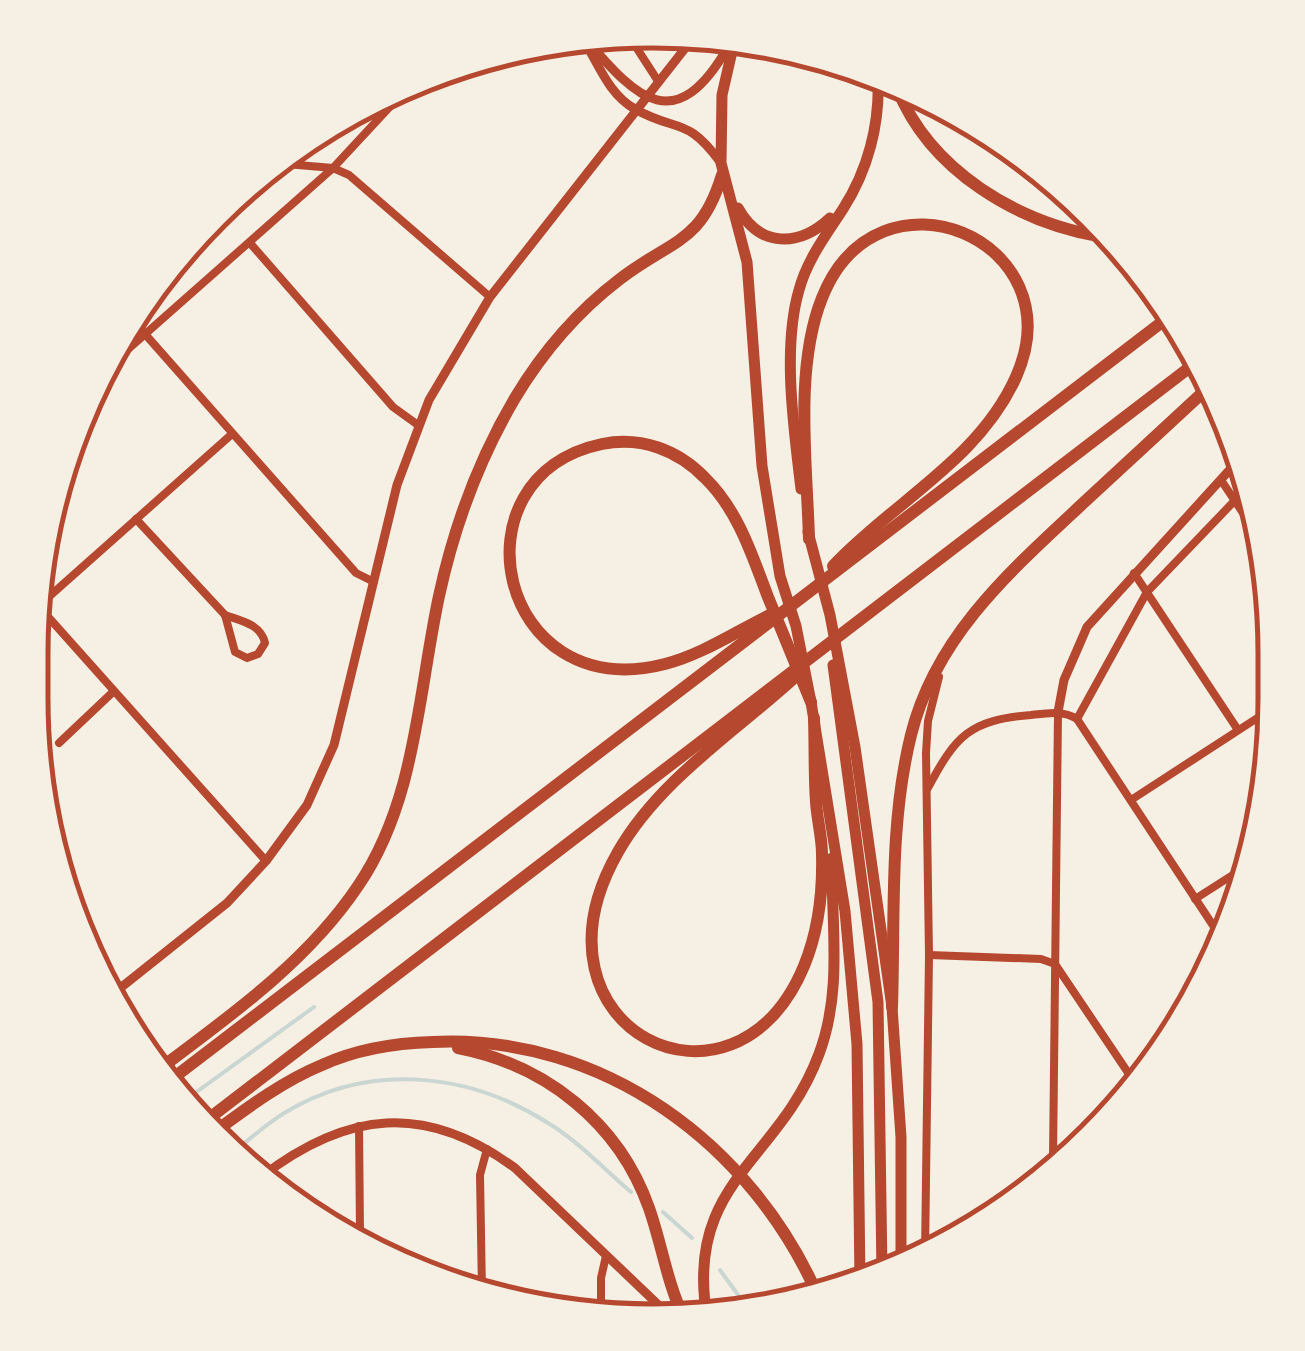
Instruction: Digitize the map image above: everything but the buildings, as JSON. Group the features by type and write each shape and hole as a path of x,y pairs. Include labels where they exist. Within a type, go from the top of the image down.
{"highway":[{"path":"905,103 926,139 977,186 1043,221 1087,233"},
{"path":"169,1061 295,961 327,928 358,886 390,826 401,792 447,561 476,477 495,436 554,343 620,279 699,226 708,215 723,174"},
{"path":"179,1074 747,633 803,598 964,449 1002,404 1017,374 1028,325 1015,278 991,248 957,228 906,224 873,236 843,261 822,297 810,345 805,403 809,539"},
{"path":"858,548 1160,323"},
{"path":"214,1114 758,703 868,612 1186,369"},
{"path":"892,1007 893,885 901,786 920,705 950,645 977,608 1022,561 1200,395"},
{"path":"747,633 666,664 637,669 590,665 571,658 533,626 512,580 509,546 521,506 548,470 564,458 596,446 650,444 680,457 708,480 739,525 812,702"},
{"path":"758,703 648,811 620,849 596,904 590,952 599,988 618,1017 642,1037 658,1044 701,1051 733,1043 763,1025 797,980 816,924 822,879 814,718"},
{"path":"224,1125 274,1090 322,1064 370,1049 416,1042 490,1043 578,1063 649,1098 714,1148 780,1226 811,1282"},
{"path":"416,1042 473,1050 511,1063 561,1090 602,1127 642,1191 678,1303"}],"main road":[{"path":"729,53 722,95 723,174 747,262 756,407 772,532 812,702 833,827 857,1044 860,1266"},
{"path":"877,91 872,143 852,192 811,260 795,308 794,422 809,539 830,616 854,747 892,1007 901,1138 901,1249"},
{"path":"723,174 752,226 788,240 816,231 852,192"},
{"path":"830,616 834,686 878,1002 882,1258"},
{"path":"705,1301 704,1260 714,1217 730,1184 784,1122 800,1096 826,1035 835,972 833,827"}],"street":[{"path":"637,48 658,80"},
{"path":"122,988 227,903 266,861 307,805 334,746 397,485 418,425 449,362 490,297 684,49"},
{"path":"591,51 608,84 635,110 692,130 723,174"},
{"path":"594,51 616,76 645,97 668,101 685,97 712,74 726,53"},
{"path":"131,346 333,168 389,108"},
{"path":"295,165 333,168 349,175 490,297"},
{"path":"250,242 393,406 418,425"},
{"path":"141,330 356,574 374,582"},
{"path":"51,598 232,434"},
{"path":"1053,1151 1058,712 1064,680 1078,642 1098,612 1229,471"},
{"path":"1221,480 1237,496"},
{"path":"1078,719 1147,592 1237,498"},
{"path":"136,519 224,615 235,652 248,658 258,654 265,643 263,634 254,626 224,615"},
{"path":"1134,573 1238,730"},
{"path":"49,614 266,861"},
{"path":"925,1238 928,721 950,645"},
{"path":"59,743 114,691"},
{"path":"926,790 956,742 980,723 1058,712 1078,719 1213,925"},
{"path":"1130,800 1257,718"},
{"path":"1196,899 1230,877"},
{"path":"929,954 1055,964 1128,1072"},
{"path":"273,1169 310,1143 359,1126 410,1122 453,1134 487,1149 514,1168 657,1304"},
{"path":"359,1126 360,1227"},
{"path":"482,1279 480,1176 487,1149"},
{"path":"602,1301 606,1256"}],"waterway":[{"path":"195,1093 314,1007"},
{"path":"244,1144 279,1116 351,1085 384,1080 452,1084 485,1093 548,1123 631,1192"},
{"path":"663,1212 692,1238"},
{"path":"720,1270 739,1297"}]}
